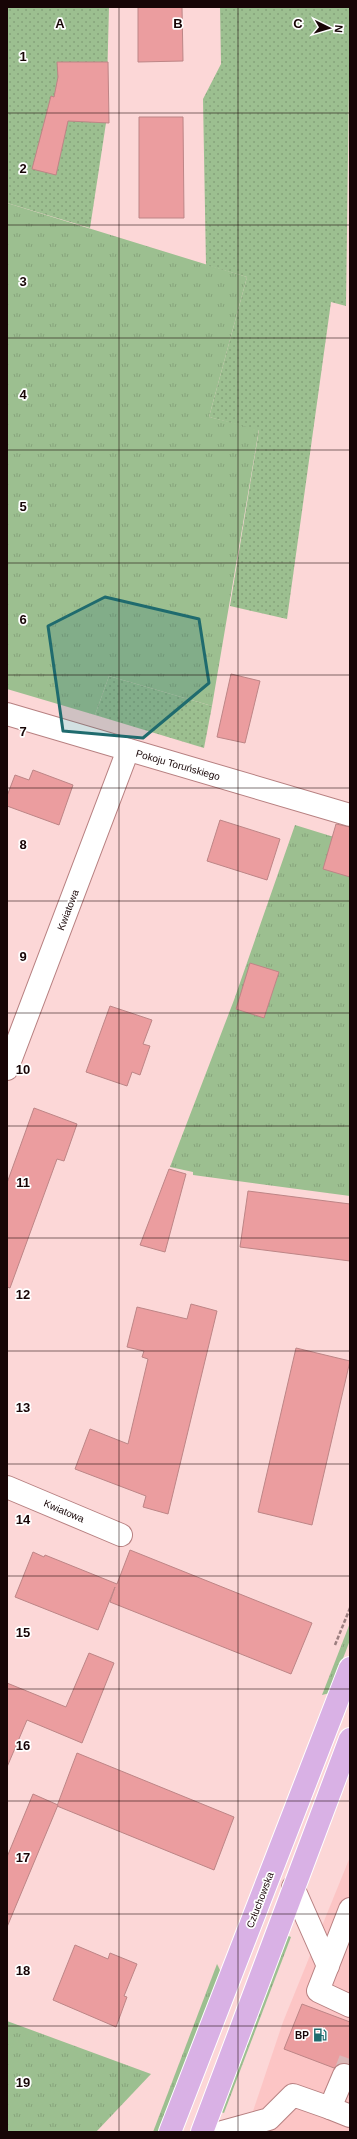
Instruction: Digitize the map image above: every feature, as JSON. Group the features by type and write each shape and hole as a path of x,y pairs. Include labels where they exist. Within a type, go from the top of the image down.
{"main road":[{"name":"Człuchowska","path":"170,2132 350,1668"},
{"path":"202,2132 350,1739"}],"street":[{"name":"Pokoju Toruńskiego","path":"7,714 350,815"},
{"name":"Kwiatowa","path":"7,1069 128,750"},
{"name":"Kwiatowa","path":"7,1486 121,1535"},
{"path":"293,1887 328,1966"},
{"path":"350,1909 318,1991 350,2006"},
{"path":"222,2132 270,2126 292,2094 340,2112 344,2075"}],"highlighted area":[{"path":"105,597 199,619 209,683 143,738 63,731 48,626"}],"shaded area":[{"path":"350,1857 350,2132 246,2132 283,2022"}],"green space":[{"path":"7,7 109,7 106,123 90,228 7,203"},
{"path":"220,7 350,7 346,306 331,302 287,619 230,606 259,430 209,417 247,277 206,265 203,99 221,64"},
{"path":"7,203 247,277 209,417 259,429 212,706 109,676 95,715 7,689"},
{"path":"109,676 212,706 204,748 95,715"},
{"path":"295,825 350,842 350,1196 193,1175 193,1172 170,1167 234,1000"},
{"path":"350,1623 350,1640 330,1693 322,1695"},
{"path":"286,1935 291,1937 224,2113 218,2111"},
{"path":"217,1964 221,1972 158,2132 153,2132"},
{"path":"7,2021 151,2074 96,2132 7,2132"}],"building":[{"path":"138,7 182,7 183,61 138,62"},
{"path":"57,62 108,62 109,123 68,121 56,175 32,169 51,96 54,97 58,77"},
{"path":"139,117 183,117 184,218 139,218"},
{"path":"231,674 260,681 245,743 217,737"},
{"path":"33,770 73,785 59,825 7,806 7,796 15,775 29,780"},
{"path":"220,820 280,839 267,880 207,861"},
{"path":"336,824 350,827 350,877 323,869"},
{"path":"250,963 279,972 264,1018 236,1009"},
{"path":"110,1006 152,1020 143,1044 150,1046 140,1075 132,1072 127,1086 86,1072"},
{"path":"34,1108 77,1124 64,1161 57,1159 10,1288 7,1287 7,1183"},
{"path":"169,1169 186,1174 165,1252 140,1245"},
{"path":"248,1191 350,1204 350,1261 240,1247"},
{"path":"191,1304 217,1311 168,1514 143,1507 146,1496 75,1469 90,1429 128,1444 148,1359 142,1357 144,1351 127,1347 137,1307 187,1319"},
{"path":"296,1348 350,1361 312,1525 258,1512"},
{"path":"130,1550 312,1623 291,1674 110,1602 115,1587 98,1630 15,1597 33,1552 44,1557 45,1555 117,1584"},
{"path":"89,1653 114,1663 82,1743 27,1720 7,1767 7,1683 66,1707"},
{"path":"77,1753 234,1817 214,1870 57,1806"},
{"path":"33,1794 58,1805 7,1927 7,1857"},
{"path":"75,1945 108,1959 110,1953 137,1964 124,1996 127,1997 116,2027 53,2000"},
{"name":"BP","path":"302,2004 350,2022 350,2064 342,2063 334,2068 284,2049"}],"tunnel":[{"path":"344,2075 350,2059"}],"place":[{"name":"BP","path":"320,2035"}]}
